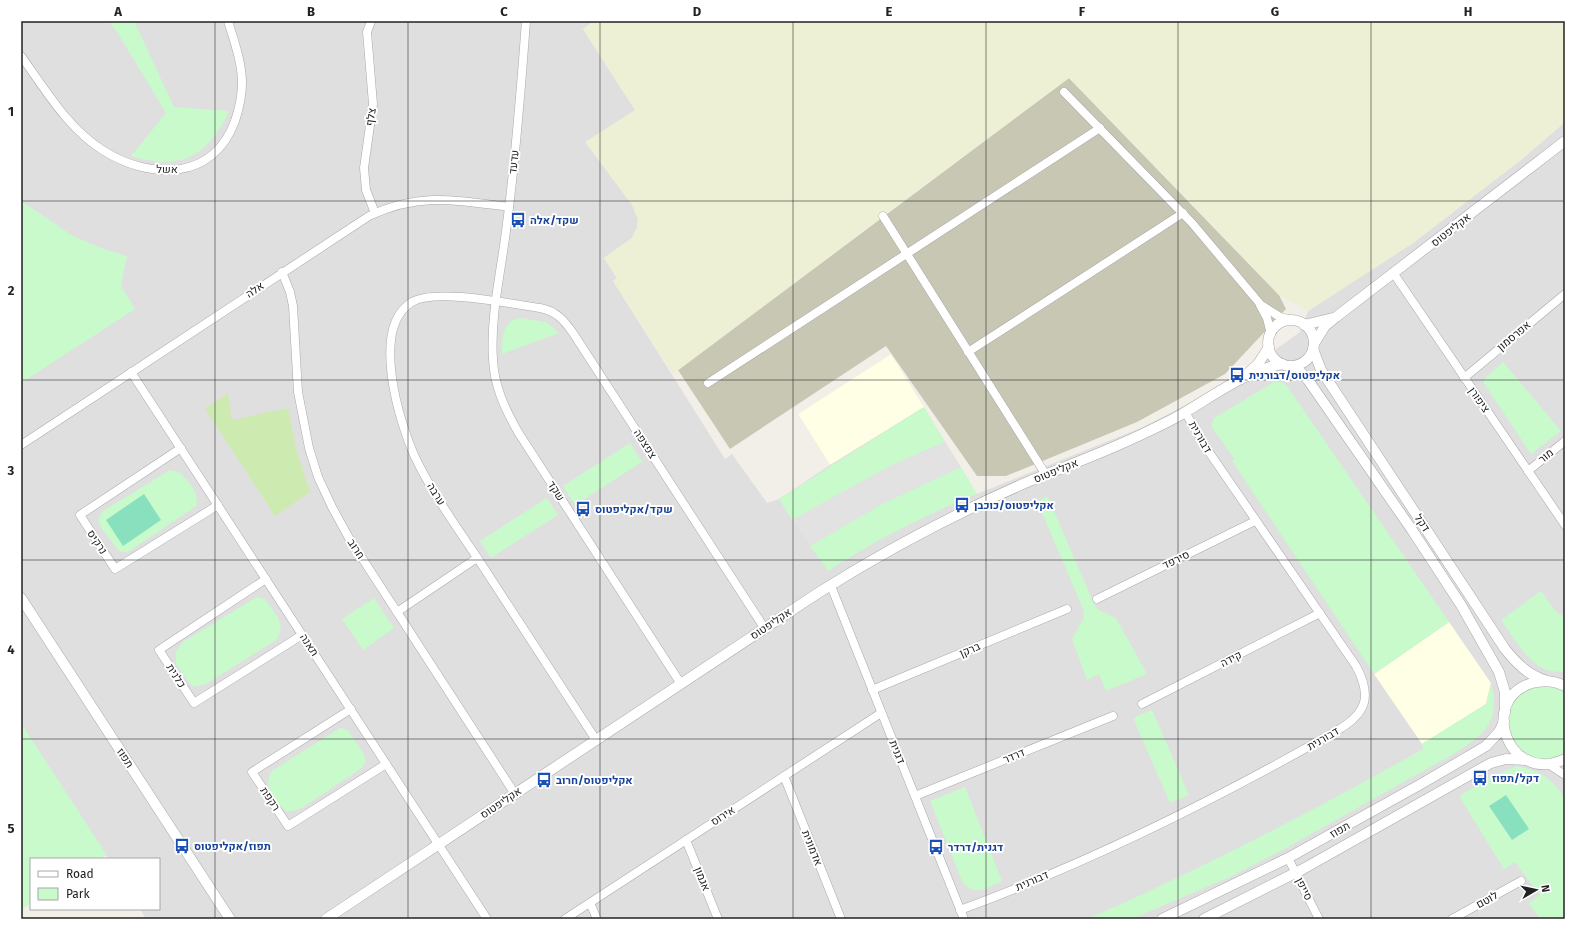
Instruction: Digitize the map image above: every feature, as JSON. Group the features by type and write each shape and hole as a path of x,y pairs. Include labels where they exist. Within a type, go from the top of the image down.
{"street":[{"name":"אשל","path":"21,56 75,127 98,147 118,159 144,168 166,171 187,169 204,161 219,149 227,139 238,110 241,96 241,71 228,21"},
{"name":"צלף","path":"372,21 367,32 373,104 364,168 366,190 375,213"},
{"name":"עדעד","path":"497,302 509,207 526,21"},
{"path":"1064,92 1183,212 1257,300 1267,318 1270,334 1269,347 1272,355 1282,364 1295,366 1307,360 1313,347 1312,335 1304,325 1272,312 1257,300"},
{"path":"708,384 1100,128"},
{"name":"אקליפטוס","path":"1313,347 1325,326 1336,317 1394,274 1565,141"},
{"name":"אלה","path":"21,445 355,223 375,213 396,204 424,199 454,200 509,207"},
{"path":"968,352 1183,212"},
{"path":"883,216 1046,475"},
{"name":"חרוב","path":"282,272 293,306 295,364 302,419 318,477 349,538 515,794"},
{"name":"ציפורן","path":"1394,274 1565,525"},
{"name":"אפרסמון","path":"1464,378 1565,294"},
{"name":"ערבה","path":"497,302 443,296 421,298 405,308 394,324 391,335 390,346 394,387 408,440 435,493 596,740"},
{"name":"צפצפה","path":"497,302 546,309 556,313 566,323 765,629"},
{"name":"שקד","path":"497,302 493,332 493,359 495,376 504,405 518,432 681,684"},
{"name":"אקליפטוס","path":"1304,325 1336,317"},
{"path":"1270,334 1279,324 1292,320"},
{"name":"אקליפטוס","path":"1244,378 1258,364 1269,347"},
{"name":"דקל","path":"1313,347 1321,370 1505,648 1523,669 1533,676 1563,685"},
{"name":"אקליפטוס","path":"326,919 831,586 921,534 1046,475 1136,437 1186,412 1261,369 1282,364"},
{"name":"דקל","path":"1295,366 1308,380 1412,530 1461,605 1500,672 1505,692 1504,729 1510,745 1521,756 1528,760"},
{"name":"תאנה","path":"131,372 487,919"},
{"name":"דבורנית","path":"960,910 1089,856 1210,799 1310,746 1357,717 1365,700 1363,683 1356,666 1255,522 1209,452 1186,412"},
{"name":"מור","path":"1528,471 1565,441"},
{"name":"נרקיס","path":"181,448 80,515 115,569 218,505"},
{"name":"סירפד","path":"1097,599 1255,522"},
{"path":"396,612 477,558"},
{"name":"כלנית","path":"266,579 159,650 194,703 302,635"},
{"name":"דגנית","path":"831,586 964,919"},
{"name":"תפוז","path":"21,598 230,919"},
{"name":"ברקן","path":"872,690 1067,609"},
{"name":"קידה","path":"1142,704 1320,613"},
{"name":"תפוז","path":"1162,919 1288,858 1476,752 1499,732 1512,698 1523,687 1538,682 1547,681"},
{"name":"רקפת","path":"350,709 252,772 288,826 386,764"},
{"name":"אירוס","path":"565,919 882,713"},
{"name":"דרדר","path":"915,796 1113,716"},
{"name":"תפוז","path":"1204,919 1296,873 1491,764 1506,759 1528,760 1535,763 1548,764"},
{"path":"1548,764 1565,759"},
{"path":"1548,764 1565,776"},
{"name":"אדמונית","path":"784,776 841,919"},
{"name":"אגמון","path":"686,840 718,919"},
{"name":"סייפן","path":"1288,858 1319,919"},
{"name":"לוטם","path":"1452,919 1521,881"},
{"path":"590,903 596,919"}],"shaded area":[{"path":"21,21 594,21 583,29 635,110 632,205 638,219 637,228 632,238 604,258 617,278 613,281 725,459 732,454 767,503 779,499 830,465 798,414 891,354 977,494 1143,427 1203,396 1254,365 1300,332 1308,311 1413,243 1522,159 1565,122 1565,919 146,919 141,910 160,910 160,858 108,858 106,855 101,858 30,858 30,904 21,910"},
{"path":"594,21 1565,21 1565,122 1522,159 1413,243 1308,311 1279,295 1069,78 673,374 613,281 617,278 604,258 632,238 637,228 638,219 632,205 585,142 635,110 583,29"},
{"path":"1069,78 1279,295 1286,309 1225,374 1137,422 1006,476 977,476 886,346 730,449 678,370"},
{"path":"891,354 924,407 830,465 798,414"},
{"path":"945,442 961,467 880,505 810,546 792,520 892,465"},
{"path":"1449,622 1491,683 1486,704 1422,744 1374,674"}],"green space":[{"path":"109,21 134,21 174,107 229,111 212,140 202,149 190,156 164,162 131,156 166,113"},
{"path":"21,201 73,236 101,248 127,256 121,286 135,309 21,383"},
{"path":"520,318 546,322 559,333 502,354 502,343 506,327 509,323"},
{"path":"1503,362 1561,431 1531,454 1484,383 1484,379"},
{"path":"1274,382 1282,382 1287,386 1449,622 1374,674 1232,461 1235,460 1211,426 1214,418"},
{"path":"228,393 232,420 288,408 297,452 310,492 275,516 205,409"},
{"path":"924,407 945,442 892,465 792,520 779,499"},
{"path":"630,443 642,462 575,505 563,486"},
{"path":"961,467 977,494 901,529 828,571 810,546 880,505"},
{"path":"170,470 181,473 190,484 197,497 196,506 131,550 120,552 102,529 98,520 103,511"},
{"path":"144,494 161,520 123,546 106,520"},
{"path":"1048,497 1094,604 1099,610 1116,618 1147,674 1106,691 1099,674 1087,680 1072,639 1084,617 1083,609 1037,501"},
{"path":"547,498 558,515 491,558 480,541"},
{"path":"1541,591 1556,612 1565,617 1565,671 1554,672 1544,669 1535,663 1527,656 1501,620"},
{"path":"257,597 265,599 276,614 281,629 276,640 206,684 194,687 191,685 176,664 176,651 183,642"},
{"path":"374,598 394,628 363,650 342,619"},
{"path":"1491,683 1494,696 1494,707 1492,717 1488,725 1475,739 1455,753 1288,847 1230,877 1132,919 1088,919 1173,880 1257,838 1341,795 1423,749 1422,744 1486,704"},
{"path":"1554,685 1565,690 1565,755 1543,761 1523,754 1507,729 1510,706 1519,695 1531,687"},
{"path":"1152,710 1189,795 1170,803 1133,718"},
{"path":"21,723 106,854 100,858 30,858 30,904 21,910"},
{"path":"340,728 348,730 363,753 366,761 362,768 302,808 293,811 286,811 277,802 269,787 268,781 272,771"},
{"path":"1517,766 1545,776 1555,785 1565,798 1565,919 1540,919 1529,903 1540,895 1515,862 1504,869 1459,796 1498,774"},
{"path":"965,787 1002,881 982,890 973,890 963,883 930,801"},
{"path":"1506,795 1529,829 1512,840 1489,806"}],"place":[{"name":"שקד/אלה","path":"518,220"},
{"name":"אקליפטוס/דבורנית","path":"1237,375"},
{"name":"אקליפטוס/כוכבן","path":"962,505"},
{"name":"שקד/אקליפטוס","path":"583,509"},
{"name":"דקל/תפוז","path":"1480,778"},
{"name":"אקליפטוס/חרוב","path":"544,780"},
{"name":"תפוז/אקליפטוס","path":"182,846"},
{"name":"דגנית/דרדר","path":"936,847"}]}
